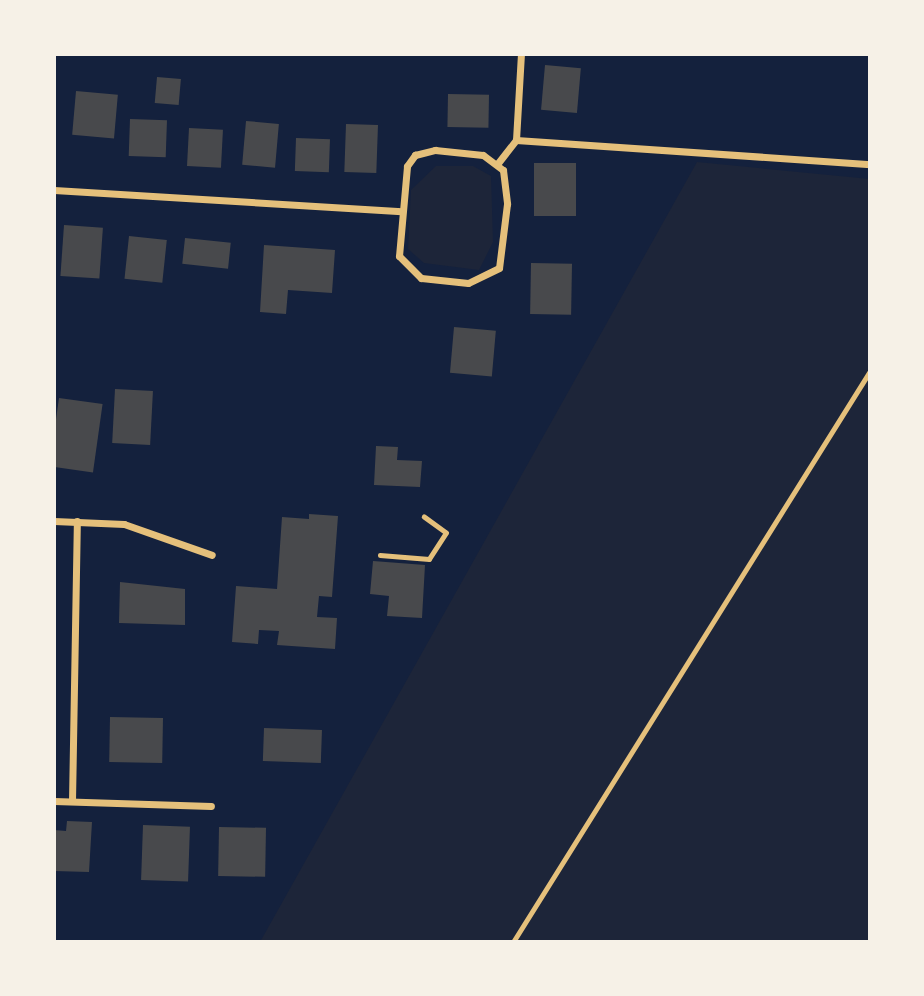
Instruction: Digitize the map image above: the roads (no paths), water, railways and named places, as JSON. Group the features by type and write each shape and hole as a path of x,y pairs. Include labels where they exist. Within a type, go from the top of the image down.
{"street":[{"path":"498,163 516,140 521,54"},
{"path":"516,140 870,164"},
{"path":"467,152 498,163 507,204 504,249 499,268 482,278 442,283 408,270 400,256 401,211 415,155 467,152"},
{"path":"54,190 401,211"},
{"path":"54,521 124,524 212,555"},
{"path":"72,802 77,522"},
{"path":"54,802 211,806"}],"lane":[{"path":"513,942 870,371"}]}
